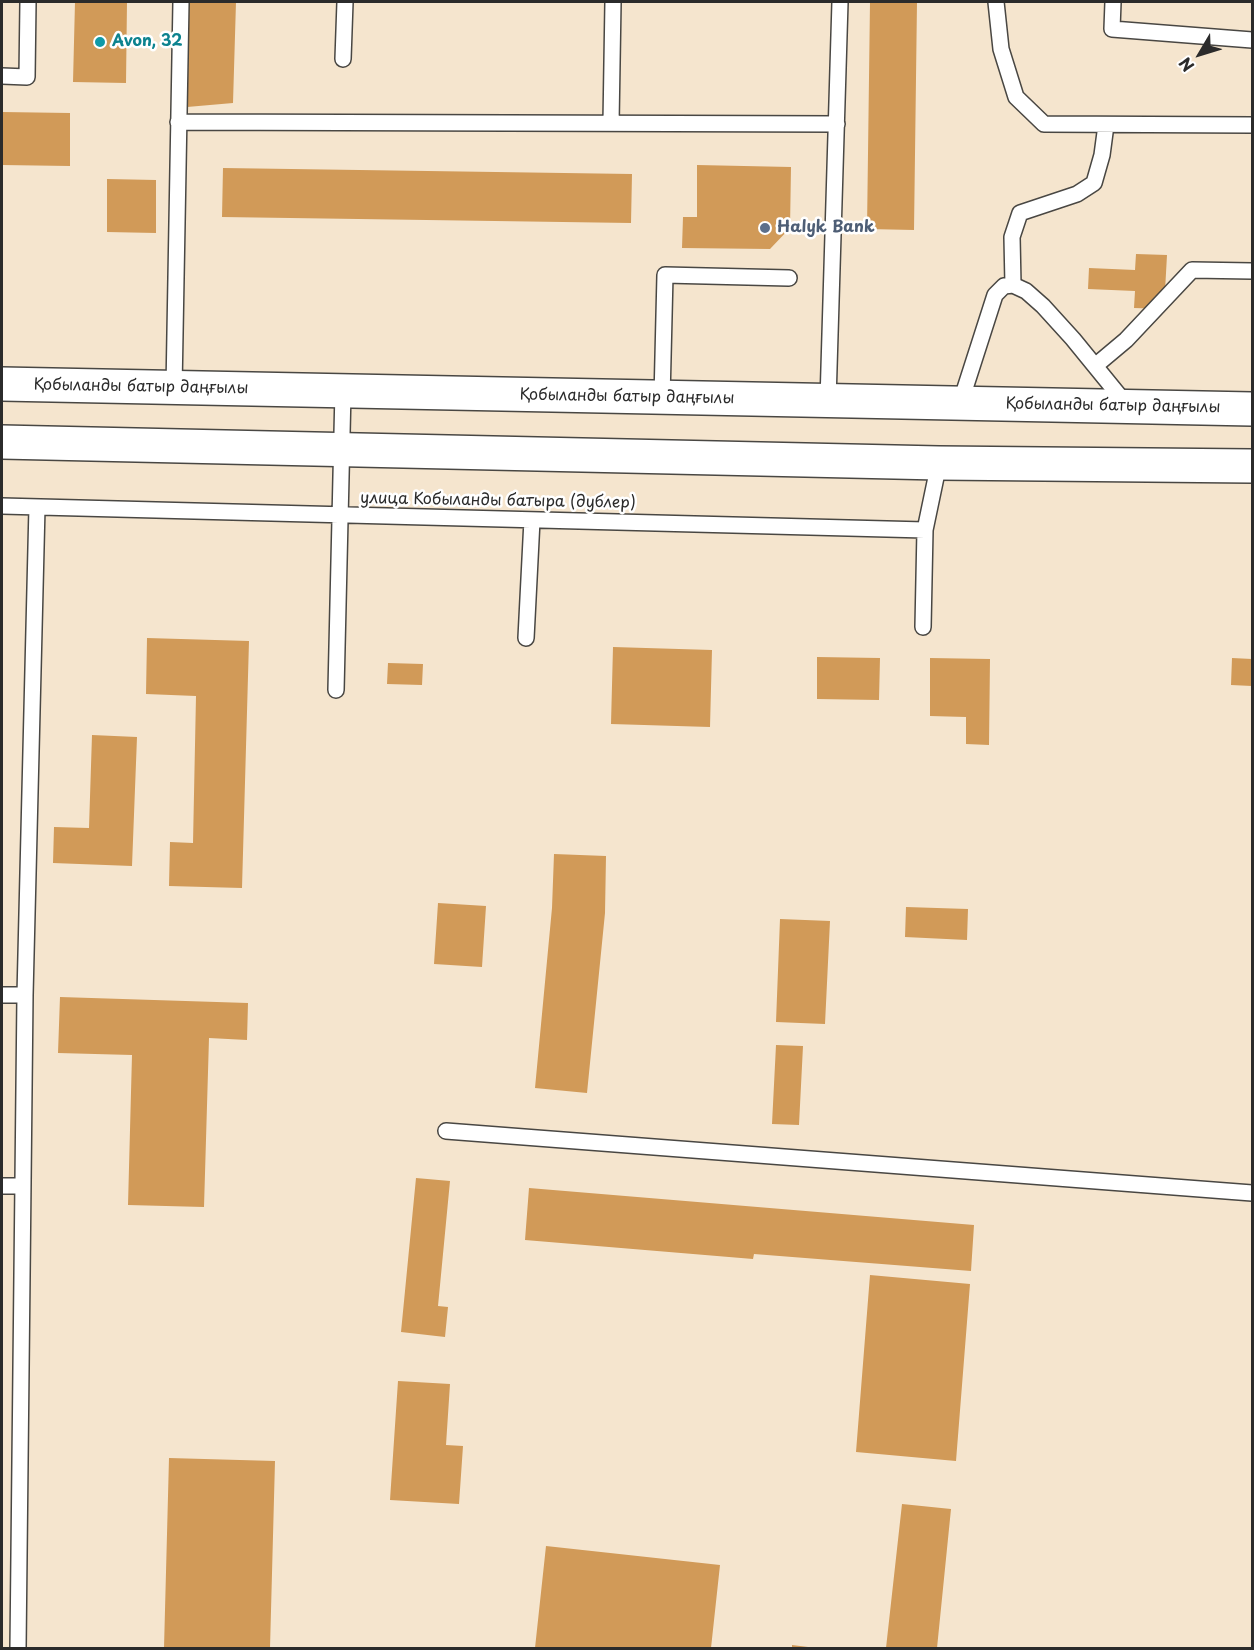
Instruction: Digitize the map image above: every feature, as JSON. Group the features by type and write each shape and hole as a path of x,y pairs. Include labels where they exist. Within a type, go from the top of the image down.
{"street":[{"name":"Қобыланды батыр даңғылы","path":"2,384 1252,409"},
{"path":"2,442 939,463 1252,466"}],"lane":[{"path":"2,76 27,77 28,2"},
{"path":"174,388 181,2"},
{"path":"343,59 345,2"},
{"path":"611,123 613,2"},
{"path":"828,401 840,2"},
{"path":"996,2 1001,49 1016,97 1044,124 1252,125"},
{"path":"1113,2 1112,29 1252,40"},
{"path":"178,122 837,124"},
{"path":"1013,285 1012,237 1020,213 1077,194 1094,183 1102,155 1106,125"},
{"path":"1095,366 1126,340 1192,270 1252,271"},
{"path":"662,398 665,275 789,278"},
{"path":"960,404 995,295 1004,286 1013,285 1026,291 1043,306 1128,406"},
{"path":"336,690 343,391"},
{"path":"923,627 925,530 939,463"},
{"name":"улица Кобыланды батыра (дублер)","path":"2,506 925,530"},
{"path":"18,1648 25,995 37,507"},
{"path":"526,638 532,520"},
{"path":"2,995 25,995"},
{"path":"446,1131 1252,1193"},
{"path":"2,1186 22,1186"}],"building":[{"name":"Avon, 32","path":"75,2 127,2 126,83 73,82"},
{"path":"185,2 236,2 233,103 187,107"},
{"path":"870,2 917,2 914,230 867,229"},
{"path":"2,112 70,113 70,166 2,165"},
{"path":"697,165 791,167 790,228 770,249 682,248 683,217 697,217"},
{"path":"223,168 632,174 631,223 222,217"},
{"path":"107,179 156,180 156,233 107,232"},
{"path":"1136,254 1167,255 1164,309 1134,308 1135,291 1088,289 1089,268 1135,270"},
{"path":"147,638 249,641 242,888 169,886 170,842 193,843 196,696 146,694"},
{"path":"613,647 712,650 710,727 611,724"},
{"path":"817,657 880,658 879,700 817,699"},
{"path":"930,658 990,659 989,745 966,744 966,717 930,716"},
{"path":"1232,658 1252,659 1252,686 1231,685"},
{"path":"388,663 423,664 422,685 387,684"},
{"path":"92,735 137,737 132,866 53,863 54,827 89,828"},
{"path":"554,854 606,856 605,913 587,1093 535,1088 552,908"},
{"path":"438,903 486,906 482,967 434,964"},
{"path":"906,907 968,909 967,940 905,937"},
{"path":"780,919 830,921 825,1024 776,1022"},
{"path":"60,997 248,1003 247,1040 209,1038 204,1207 128,1205 132,1055 58,1053"},
{"path":"776,1045 803,1046 799,1125 772,1124"},
{"path":"416,1178 450,1181 438,1306 448,1307 445,1337 401,1332"},
{"path":"529,1188 974,1225 971,1271 754,1254 753,1259 525,1240"},
{"path":"870,1275 970,1284 956,1461 856,1452"},
{"path":"398,1381 450,1384 446,1445 463,1446 459,1504 390,1500"},
{"path":"169,1458 275,1461 270,1648 164,1648"},
{"path":"902,1504 951,1509 937,1648 886,1648"},
{"path":"546,1546 720,1565 711,1648 535,1648"},
{"path":"792,1645 808,1647 808,1648 792,1648"}],"place":[{"name":"Avon, 32","path":"100,42"},
{"name":"Halyk Bank","path":"765,228"}]}
